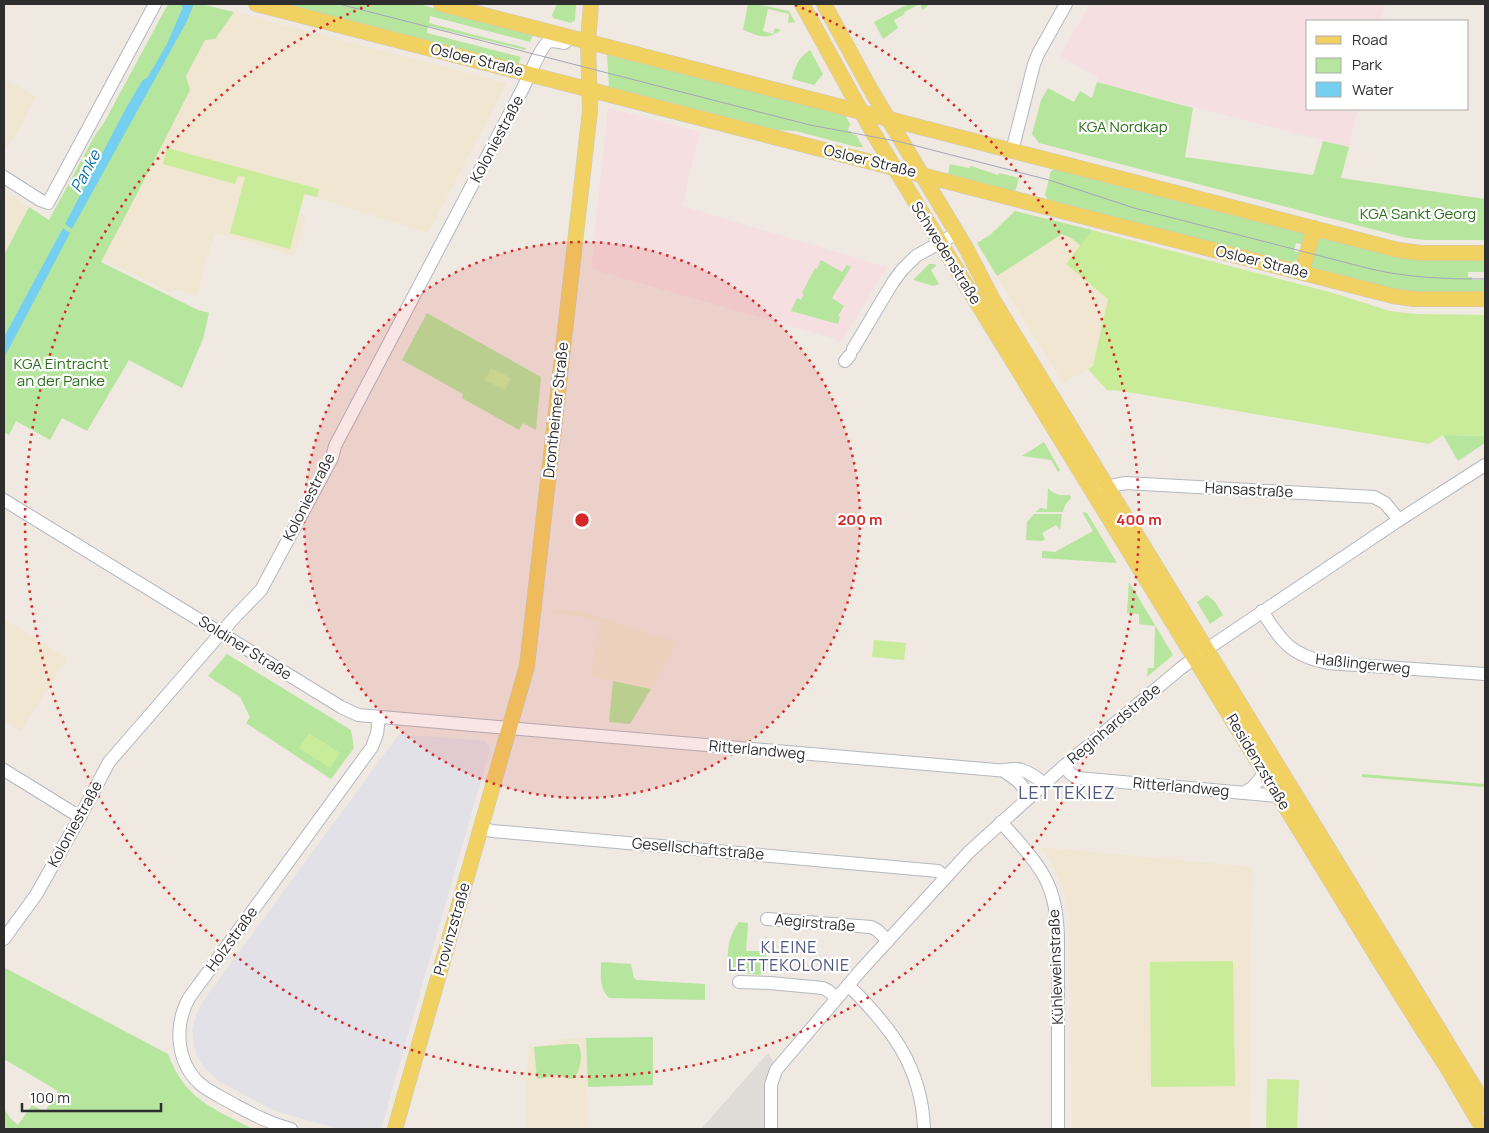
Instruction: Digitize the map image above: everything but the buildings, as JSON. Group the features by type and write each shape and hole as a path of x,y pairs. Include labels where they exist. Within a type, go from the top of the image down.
{"main road":[{"name":"Osloer Straße","path":"256,4 1404,298 1485,299"},
{"path":"441,4 1413,252 1485,253"},
{"path":"588,42 592,4"},
{"name":"Schwedenstraße","path":"802,4 860,111 893,167 940,243 1040,391"},
{"name":"Schwedenstraße","path":"824,4 886,118 958,233 1040,391"},
{"name":"Drontheimer Straße","path":"510,728 530,652 590,111 588,42"},
{"path":"1302,272 1314,228"},
{"name":"Residenzstraße","path":"1040,391 1107,487 1485,1105"},
{"name":"Residenzstraße","path":"1040,391 1091,490 1448,1069 1483,1129"},
{"name":"Provinzstraße","path":"395,1129 510,728"}],"street":[{"path":"4,177 48,203 155,4"},
{"path":"1012,150 1034,64 1066,4"},
{"name":"Koloniestraße","path":"4,939 36,895 109,762 261,590 332,458 335,446 546,44 552,41 564,43 572,38"},
{"path":"849,355 902,270 916,256 958,233"},
{"name":"Reginhardstraße","path":"771,1129 771,1085 776,1070 848,985 933,890 1001,822 1064,766 1207,648 1485,464"},
{"name":"Hansastraße","path":"1091,490 1126,483 1374,498 1385,503 1399,520"},
{"name":"Soldiner Straße","path":"4,500 350,712 379,717 510,728"},
{"name":"Haßlingerweg","path":"1262,611 1286,645 1312,660 1328,663 1485,674"},
{"name":"Holzstraße","path":"291,1129 264,1120 208,1090 200,1083 187,1066 182,1054 179,1036 180,1024 189,998 372,747 377,734 379,717"},
{"name":"Ritterlandweg","path":"510,728 1004,771 1011,768 1022,770 1044,784"},
{"name":"Ritterlandweg","path":"1064,766 1077,778 1279,796"},
{"path":"4,770 80,817"},
{"path":"1004,771 1019,782 1030,796"},
{"name":"Ritterlandweg","path":"1243,793 1252,788 1265,773"},
{"name":"Kühleweinstraße","path":"1001,822 1041,870 1047,880 1056,913 1058,936 1058,1129"},
{"name":"Gesellschaftstraße","path":"482,828 938,871 945,877"},
{"path":"916,869 922,874 926,883 933,890"},
{"name":"Aegirstraße","path":"767,919 871,927 888,941"},
{"path":"739,982 823,988 837,998"},
{"path":"848,985 888,1027 907,1058 919,1094 924,1129"}],"shaded area":[{"path":"1090,4 1385,4 1380,20 1306,20 1306,110 1358,110 1348,147 1097,82 1098,77 1060,56"},
{"path":"234,12 507,83 428,233 306,194 299,213 306,215 294,256 216,232 204,265 198,296 177,289 169,292 102,259 190,90 186,76 205,40 215,39"},
{"path":"4,79 36,96 19,129 4,152"},
{"path":"608,108 700,132 682,206 887,267 842,341 591,269"},
{"path":"4,191 29,207 4,255"},
{"path":"1062,234 1081,246 1067,264 1108,299 1093,366 1063,383 997,276"},
{"path":"553,608 585,612 678,642 651,689 590,676 600,623 583,617 552,614"},
{"path":"4,619 67,658 21,731 4,721"},
{"path":"399,734 485,741 490,749 381,1129 340,1129 275,1111 220,1082 206,1070 199,1060 194,1047 192,1029 203,1001"},
{"path":"1041,847 1252,867 1249,1129 1072,1129 1069,911 1061,882"},
{"path":"586,1038 588,1129 525,1129 525,1086 529,1046 557,1044 558,1039"},
{"path":"768,1053 775,1064 767,1084 764,1129 701,1129"}],"green space":[{"name":"KGA Eintracht an der Panke","path":"168,4 201,4 234,12 215,39 205,40 186,76 190,90 101,262 198,310 209,313 203,339 182,388 129,360 87,431 62,418 50,440 16,421 9,435 4,432 4,255 29,207 49,220"},
{"path":"281,4 418,4 534,33 530,42 430,16 429,23 526,48 525,50 428,26 427,33 521,57 518,64"},
{"path":"557,4 576,4 575,20 571,23 553,18 552,15"},
{"path":"748,4 789,11 795,22 788,23 789,14 768,9 763,31 773,34 758,36 743,30"},
{"path":"908,4 920,4 904,12 905,14 894,20 898,28 883,39 874,22"},
{"path":"920,4 929,4 923,10"},
{"path":"775,28 781,30 773,34"},
{"path":"810,50 823,74 814,85 792,79 798,63"},
{"path":"607,54 844,113 851,126 849,125 848,131 856,135 863,147 796,131 776,130 609,88"},
{"name":"KGA Nordkap","path":"1097,82 1193,108 1185,157 1313,175 1323,141 1349,147 1341,178 1485,199 1485,240 1425,240 1407,238 1039,143 1032,134 1041,100 1048,88 1074,102 1080,91 1092,98"},
{"path":"167,148 319,189 317,197 304,194 290,249 230,233 245,177 238,176 235,184 163,164"},
{"path":"950,164 969,168 971,166 998,175 999,173 1019,178 1015,192 948,174"},
{"path":"1056,168 1305,233 1304,245 1296,243 1294,251 1302,253 1297,260 1289,262 1048,200 1045,195 1051,171"},
{"path":"1015,211 1092,230 1081,246 1062,234 997,276 977,243 990,235"},
{"path":"1092,230 1333,293 1390,311 1415,314 1485,315 1485,436 1443,435 1429,444 1107,390 1088,369 1093,366 1108,299 1066,264"},
{"path":"1318,237 1485,259 1485,272 1468,272 1468,277 1472,277 1472,280 1485,280 1485,293 1416,293 1399,291 1311,267"},
{"path":"821,260 842,272 847,265 851,267 832,298 844,306 838,316 840,317 838,324 791,311 797,298 801,300 804,294 802,293"},
{"path":"929,264 935,264 936,266 931,270 939,284 934,286 913,280"},
{"path":"427,313 541,377 536,430 523,423 519,430 462,398 463,394 402,360"},
{"path":"491,368 511,378 505,390 485,380"},
{"path":"1443,435 1485,436 1485,443 1458,461"},
{"path":"1044,442 1060,470 1058,472 1051,460 1022,456"},
{"path":"1048,488 1058,494 1070,495 1071,498 1065,505 1063,512 1036,512 1040,508 1047,509"},
{"path":"1082,512 1087,513 1117,563 1042,558 1042,551 1055,552 1093,531"},
{"path":"1034,514 1062,514 1060,530 1056,525 1042,533 1045,539 1042,541 1026,540 1027,522"},
{"path":"1129,582 1173,655 1147,677 1148,668 1154,668 1155,626 1139,624 1139,614 1127,613"},
{"path":"1207,595 1215,602 1223,615 1210,624 1197,602"},
{"path":"874,640 906,643 904,660 872,657"},
{"path":"227,654 351,730 354,748 331,779 246,723 250,717 240,697 208,676"},
{"path":"613,681 651,689 630,724 609,722"},
{"path":"309,733 340,753 330,768 299,748"},
{"path":"1362,774 1485,784 1485,787 1362,777"},
{"path":"739,922 748,923 746,951 766,951 766,968 760,975 729,971 729,945 732,933"},
{"path":"1233,961 1235,1086 1151,1087 1150,962"},
{"path":"601,962 631,964 634,978 637,980 705,984 705,1000 609,998 602,986"},
{"path":"5,968 168,1054 183,1082 202,1101 253,1129 4,1129 4,1109 18,1125 32,1105 45,1112 58,1091 4,1059"},
{"path":"653,1037 653,1085 588,1087 586,1038"},
{"path":"578,1044 581,1052 580,1066 575,1078 569,1079 552,1075 542,1079 537,1078 534,1047"},
{"path":"1267,1079 1299,1080 1297,1129 1266,1129"}],"water":[{"path":"181,4 194,4 187,21 72,229 65,224 125,110 142,81 148,77 167,44 183,7"},
{"path":"63,228 70,233 4,358 4,337"}],"tram line":[{"path":"339,4 810,125 901,142 1049,180 1134,208 1371,269 1428,277 1485,279"}],"district":[{"name":"LETTEKIEZ","path":"1067,793"},
{"name":"KLEINE LETTEKOLONIE","path":"789,956"}],"water label":[{"name":"Panke","path":"85,171"}],"park label":[{"name":"KGA Sankt Georg","path":"1418,214"}]}
